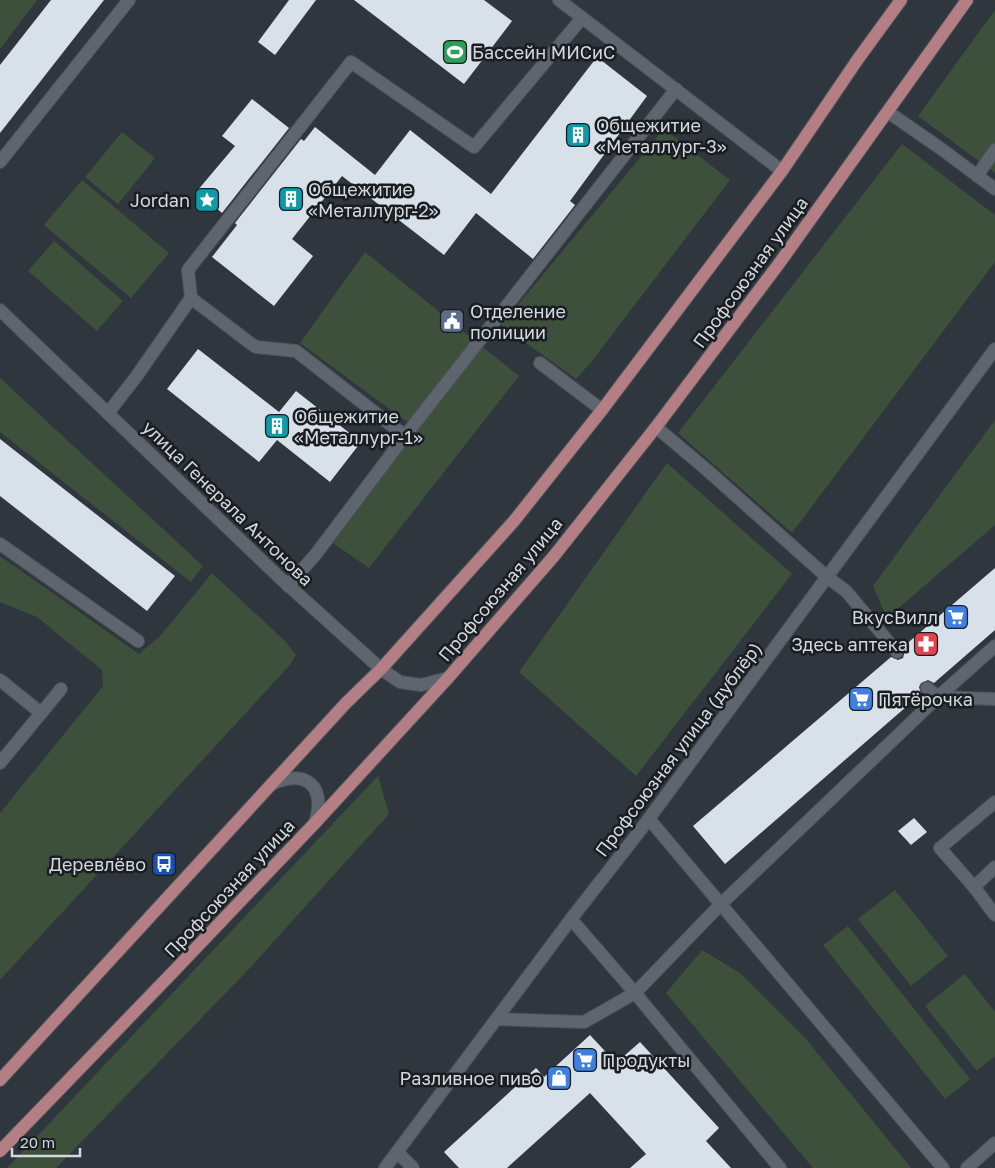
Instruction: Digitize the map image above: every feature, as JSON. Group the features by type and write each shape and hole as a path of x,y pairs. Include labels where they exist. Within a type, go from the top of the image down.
{"main road":[{"name":"Профсоюзная улица","path":"0,1080 346,702 381,669 514,521 602,410 782,171 900,0"},
{"name":"Профсоюзная улица","path":"0,1151 174,972 315,823 448,678 554,556 656,427 778,265 967,0"}],"street":[{"path":"0,162 129,0"},
{"path":"559,0 676,89 701,105 782,171"},
{"path":"405,436 296,351 250,344 192,298 188,270 351,62 474,147 582,18"},
{"path":"288,586 316,554 405,436 676,89"},
{"path":"888,112 995,189"},
{"path":"977,176 995,150"},
{"path":"108,413 192,298"},
{"name":"улица Генерала Антонова","path":"0,310 288,586 381,669 400,682 421,685 448,678"},
{"name":"Профсоюзная улица (дублёр)","path":"385,1168 571,919 649,819 995,348"},
{"path":"540,362 602,410"},
{"path":"656,427 708,470 827,577 846,591 897,652"},
{"path":"0,544 138,641"},
{"path":"497,1019 584,1022 635,993 721,904 938,697 995,646"},
{"path":"0,680 41,713"},
{"path":"927,688 938,697 995,699"},
{"path":"0,763 61,689"},
{"path":"272,784 284,779 297,778 308,781 315,788 319,799 319,809 315,823"},
{"path":"995,802 940,848 995,916"},
{"path":"649,819 943,1168"},
{"path":"974,888 995,867"},
{"path":"571,919 780,1168"},
{"path":"967,1168 995,1143"},
{"path":"397,1152 413,1168"}],"green space":[{"path":"0,0 37,0 0,49"},
{"path":"995,10 995,173 918,116"},
{"path":"664,129 730,180 592,361 576,379 501,325"},
{"path":"122,132 155,158 118,204 85,177"},
{"path":"902,144 995,215 995,262 792,533 678,433"},
{"path":"82,180 169,253 131,298 44,225"},
{"path":"54,241 123,301 97,331 28,271"},
{"path":"365,252 519,376 369,568 333,543 418,430 300,343"},
{"path":"0,378 203,566 191,582 0,432"},
{"path":"995,420 995,525 887,618 873,586"},
{"path":"667,463 792,574 636,776 519,672"},
{"path":"0,556 139,654 160,636 212,573 285,641 296,655 290,665 0,980 0,813 103,686 102,670 37,617 0,602"},
{"path":"378,776 389,814 248,970 56,1168 7,1168"},
{"path":"895,890 948,956 911,986 858,919"},
{"path":"848,926 970,1079 945,1099 823,945"},
{"path":"702,950 740,973 806,1039 911,1168 813,1168 666,993"},
{"path":"965,974 995,1012 995,1056 977,1071 925,1006"}],"building":[{"path":"51,0 104,0 0,133 0,65"},
{"path":"289,0 316,0 275,55 258,42"},
{"name":"Бассейн МИСиС","path":"354,0 484,0 512,21 464,84"},
{"path":"597,57 647,96 570,201 575,205 533,259 476,213 444,255 342,176 292,239 313,256 274,306 212,257 237,225 235,223 301,139 304,141 315,127 375,175 410,130 491,194"},
{"path":"252,99 289,128 222,213 197,191 235,146 222,136"},
{"name":"Общежитие «Металлург-1»","path":"198,349 279,412 296,391 361,442 330,482 277,440 259,462 167,389"},
{"path":"0,439 175,576 147,611 0,496"},
{"path":"995,568 995,630 934,683 928,680 921,683 919,687 921,694 725,864 693,826 891,657 898,660 903,658 905,651 903,647"},
{"path":"914,818 927,832 911,845 898,831"},
{"path":"590,1035 616,1063 640,1042 719,1128 706,1141 731,1168 630,1168 646,1154 590,1093 507,1168 459,1168 444,1152 536,1068 544,1077"}],"place":[{"name":"Бассейн МИСиС","path":"455,52"},
{"name":"Общежитие «Металлург-3»","path":"578,135"},
{"name":"Общежитие «Металлург-2»","path":"291,199"},
{"name":"Jordan","path":"207,200"},
{"name":"Отделение полиции","path":"452,321"},
{"name":"Общежитие «Металлург-1»","path":"277,426"},
{"name":"ВкусВилл","path":"956,617"},
{"name":"Здесь аптека","path":"926,644"},
{"name":"Пятёрочка","path":"861,699"},
{"name":"Деревлёво","path":"164,864"},
{"name":"Продукты","path":"585,1060"},
{"name":"Разливное пиво","path":"559,1078"}]}
